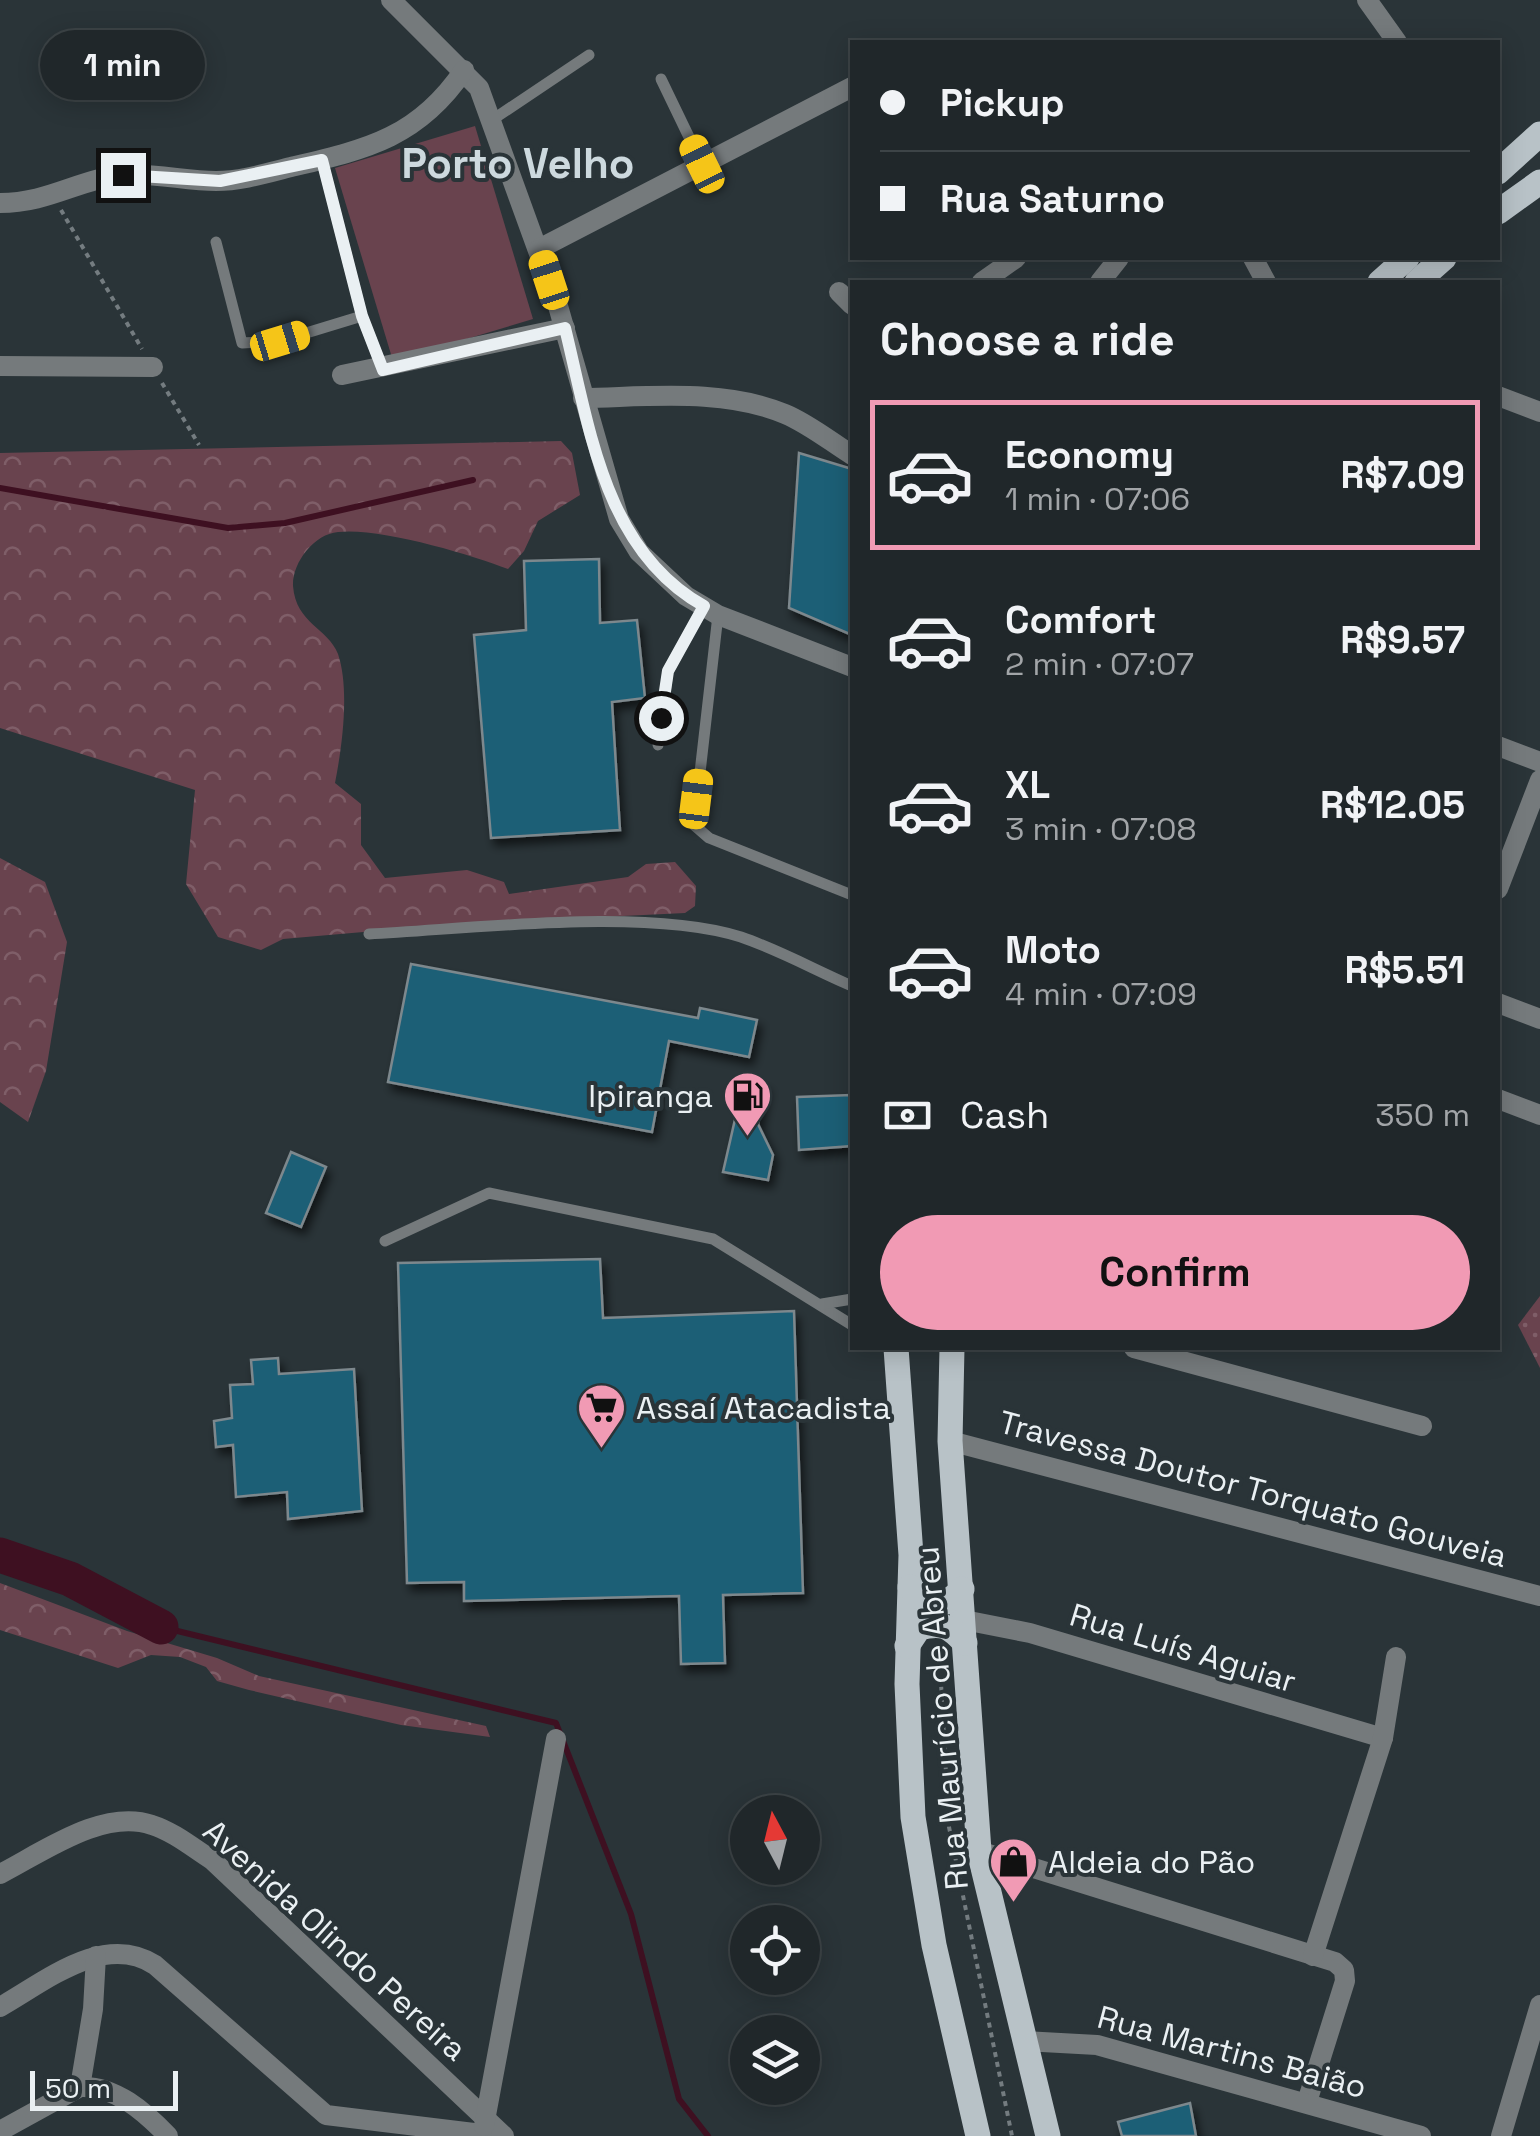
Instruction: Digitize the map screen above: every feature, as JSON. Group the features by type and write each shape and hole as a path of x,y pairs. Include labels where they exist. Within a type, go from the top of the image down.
{"main road":[{"path":"1500,170 1540,134"},
{"path":"1500,204 1540,182"},
{"path":"1382,280 1404,260"},
{"path":"1419,280 1442,260"},
{"path":"896,1350 910,1587 907,1646 913,1817 934,1944 978,2136"},
{"name":"Rua Maurício de Abreu","path":"952,1350 950,1441 979,1851 1048,2136"},
{"path":"910,1587 920,1599 937,1606 951,1602 962,1589"},
{"path":"907,1646 919,1628 938,1623 964,1631"}],"street":[{"path":"391,0 479,88 539,249 565,328 582,398 628,536 659,572 711,611 850,666"},
{"path":"1367,0 1395,40"},
{"path":"0,203 54,198 123,175 220,181 365,150 401,134 445,98 464,70"},
{"path":"539,249 850,88"},
{"path":"992,280 1014,260"},
{"path":"1102,280 1117,260"},
{"path":"342,376 565,328"},
{"path":"0,366 153,367"},
{"path":"582,398 662,397 754,404 788,414 850,454"},
{"path":"1500,397 1540,412"},
{"path":"1500,747 1540,762"},
{"path":"1500,884 1540,780"},
{"path":"1500,1004 1540,1019"},
{"path":"1500,1100 1540,1115"},
{"path":"1141,1350 1422,1426"},
{"name":"Travessa Doutor Torquato Gouveia","path":"950,1441 1540,1596"},
{"name":"Rua Luís Aguiar","path":"964,1631 1030,1633 1384,1738"},
{"path":"1313,1956 1384,1738 1396,1657"},
{"path":"326,2115 483,2129 556,1740"},
{"name":"Avenida Olindo Pereira","path":"0,1874 105,1824 120,1821 155,1826 212,1860 483,2129 504,2136"},
{"path":"979,1851 1335,1962 1344,1970 1345,1981 1306,2102"},
{"path":"0,2006 96,1956 130,1953 156,1965 326,2115 333,2136"},
{"path":"80,2087 93,2009 96,1956"},
{"path":"1501,2136 1540,2005"},
{"name":"Rua Martins Baião","path":"1024,2042 1097,2044 1422,2136"},
{"path":"0,2131 80,2087 118,2096 152,2118 168,2136"}],"lane":[{"path":"492,120 590,55"},
{"path":"661,79 702,164"},
{"path":"322,160 362,316 383,370"},
{"path":"216,242 242,344 280,341 362,316"},
{"path":"658,745 668,671 711,611"},
{"path":"711,611 694,825 723,845 850,894"},
{"path":"369,934 569,925 692,928 740,937 850,985"},
{"path":"386,1241 490,1193 713,1238 850,1325"},
{"path":"822,1304 850,1298"}],"path":[{"path":"54,198 199,444"}],"green space":[{"path":"475,126 533,319 393,361 335,168"},
{"path":"561,441 572,453 580,495 538,521 524,551 508,569 424,543 355,532 329,534 300,559 294,577 295,599 333,645 342,668 344,718 335,783 361,804 361,845 385,878 467,870 504,882 509,894 628,877 646,864 675,862 696,886 695,906 685,913 455,924 283,939 261,950 218,937 186,884 195,790 0,728 0,453"},
{"path":"0,858 45,882 67,942 46,1071 28,1122 0,1102"},
{"path":"1540,1296 1540,1368 1518,1325"},
{"path":"0,1583 259,1676 486,1726 490,1737 401,1725 249,1690 217,1681 206,1667 180,1657 151,1655 118,1668 0,1630"}],"building":[{"path":"799,453 850,468 850,634 789,608"},
{"path":"599,559 600,623 637,620 645,698 612,702 620,830 491,838 474,635 526,630 524,561"},
{"path":"411,964 698,1018 700,1008 757,1020 749,1057 669,1041 652,1132 388,1082"},
{"name":"Ipiranga","path":"744,1080 766,1085 758,1124 773,1155 768,1180 723,1172"},
{"name":"Ipiranga","path":"850,1095 850,1146 799,1150 797,1097"},
{"path":"291,1152 326,1167 301,1227 266,1213"},
{"name":"Assaí Atacadista","path":"600,1259 603,1318 794,1311 803,1593 723,1595 725,1663 681,1664 679,1596 464,1601 464,1582 407,1583 398,1263"},
{"path":"278,1358 279,1374 354,1369 362,1511 288,1519 287,1492 236,1497 233,1445 216,1447 214,1421 232,1418 230,1385 253,1384 251,1360"},
{"path":"1190,2103 1196,2136 1122,2136 1118,2122"}],"waterway":[{"path":"0,488 228,528 285,523 473,480"},
{"path":"0,1555 70,1579 161,1627"},
{"path":"161,1627 556,1723 631,1914 679,2099 708,2136"}],"place":[{"name":"Ipiranga","path":"748,1138"},
{"name":"Assaí Atacadista","path":"601,1450"},
{"name":"Aldeia do Pão","path":"1013,1904"}],"district":[{"name":"Porto Velho","path":"518,163"}],"route":[{"path":"123,175 220,181 322,160 362,316 383,370 565,328 619,519 639,552 686,596 704,606 676,650 668,671 661,718"}]}
